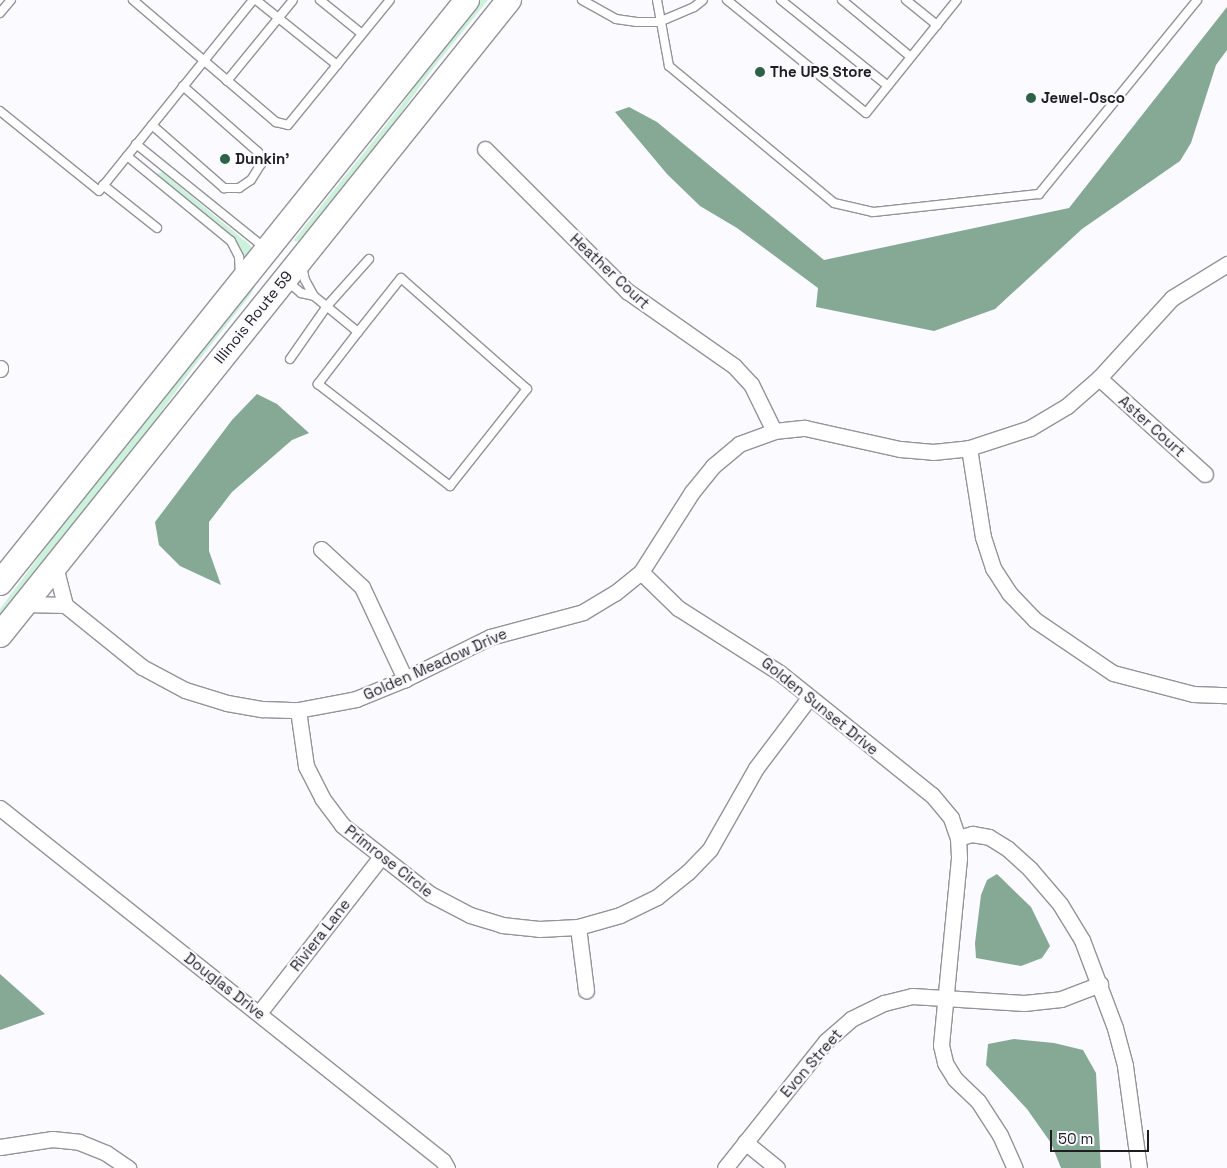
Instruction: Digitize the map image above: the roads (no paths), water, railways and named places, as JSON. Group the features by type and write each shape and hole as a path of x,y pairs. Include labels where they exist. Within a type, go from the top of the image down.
{"main road":[{"name":"Illinois Route 59","path":"0,583 467,0"},
{"name":"Illinois Route 59","path":"0,635 509,0"},
{"path":"267,249 284,279"}],"street":[{"name":"Heather Court","path":"484,149 627,291 734,366 751,384 774,431"},
{"name":"Golden Meadow Drive","path":"65,605 142,667 185,690 246,707 298,710 356,699 405,679 490,637 582,612 641,572 692,492 713,466 739,444 774,431 805,428 900,449 933,452 969,448 1030,428 1067,406 1099,378 1172,298 1227,264"},
{"name":"Aster Court","path":"1099,378 1205,474"},
{"path":"969,448 982,537 994,568 1009,593 1035,620 1113,673 1185,692 1227,695"},
{"path":"321,549 362,587 405,679"},
{"path":"25,604 65,605 55,566"},
{"name":"Golden Sunset Drive","path":"641,572 678,608 759,657 932,795 951,818 958,838 947,997 941,1045 945,1063 955,1079 978,1101 1000,1135 1015,1168"},
{"name":"Primrose Circle","path":"298,710 306,766 322,798 342,824 381,857 430,894 470,915 502,925 539,929 578,927 620,915 657,897 688,872 710,849 756,768 809,698"},
{"name":"Douglas Drive","path":"0,808 443,1160 447,1168"},
{"path":"958,838 972,834 989,837 1030,869 1060,904 1082,940 1100,984 1125,1066 1139,1168"},
{"name":"Riviera Lane","path":"259,1013 381,857"},
{"path":"578,927 586,990"},
{"name":"Evon Street","path":"725,1168 826,1041 851,1019 884,1003 912,996 1024,1003 1061,999 1100,984"},
{"path":"0,1147 52,1139 79,1142 106,1153 128,1168"},
{"path":"745,1142 777,1168"}],"lane":[{"path":"0,14 11,0"},
{"path":"133,0 205,59 227,81 276,122 288,125 390,0"},
{"path":"0,111 98,191 255,0 337,65"},
{"path":"227,81 293,0"},
{"path":"320,0 362,34"},
{"path":"582,0 616,18 659,22 694,7 703,0"},
{"path":"657,0 659,22 668,66 834,203 873,212 1038,194 1197,0"},
{"path":"726,0 866,113 957,0"},
{"path":"781,0 888,86"},
{"path":"842,0 911,57"},
{"path":"906,0 937,25"},
{"path":"152,125 224,188 239,188 251,180 262,164 258,152 183,86"},
{"path":"136,144 267,249"},
{"path":"127,156 231,241 239,257 240,283"},
{"path":"103,185 157,228"},
{"path":"302,256 305,280 314,296 358,332"},
{"path":"290,359 327,306 369,259"},
{"path":"401,278 527,389 450,486 318,384 358,332 401,278"},
{"path":"284,279 301,293 314,296"}],"place":[{"name":"The UPS Store","path":"760,72"},
{"name":"Jewel-Osco","path":"1031,98"},
{"name":"Dunkin'","path":"225,159"}]}
